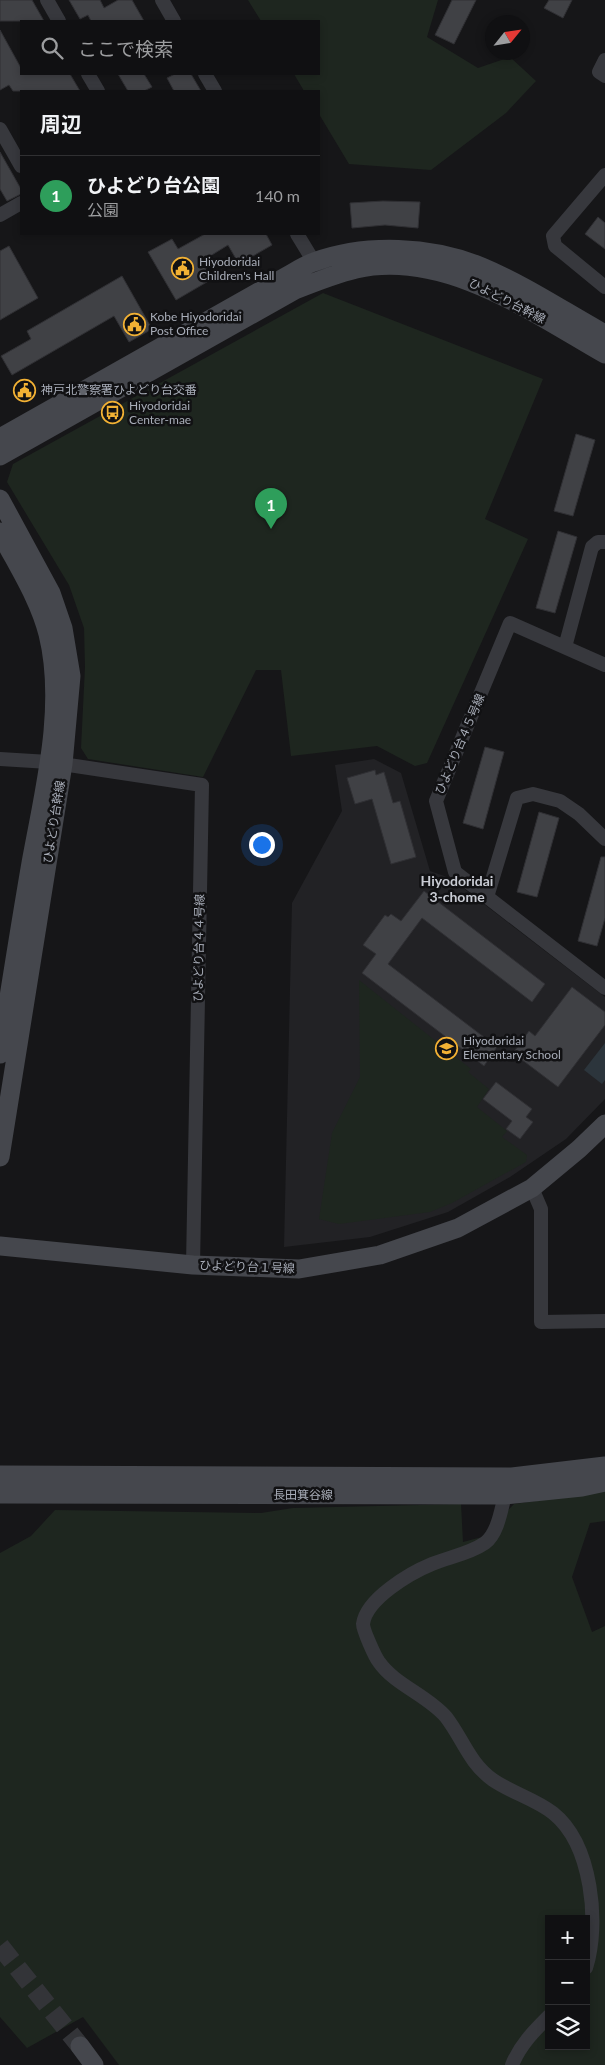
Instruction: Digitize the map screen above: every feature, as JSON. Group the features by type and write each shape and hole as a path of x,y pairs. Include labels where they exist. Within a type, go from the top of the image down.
{"street":[{"path":"47,0 58,20"},
{"path":"162,0 173,20"},
{"path":"605,60 599,72 605,76"},
{"path":"89,75 97,90"},
{"path":"206,75 214,90"},
{"path":"0,130 20,164"},
{"path":"605,175 554,236 555,246 605,287"},
{"path":"0,215 20,204"},
{"path":"298,235 314,262"},
{"name":"ひよどり台幹線","path":"0,438 314,262 354,252 406,250 436,253 481,267 605,334"},
{"name":"ひよどり台幹線","path":"0,456 295,290 321,279 357,269 407,266 432,270 474,282 605,354"},
{"name":"ひよどり台幹線","path":"0,499 51,593 63,628 71,676 0,1054"},
{"name":"ひよどり台幹線","path":"0,532 37,602 48,634 55,678 56,763 0,1157"},
{"path":"565,648 592,547 598,542 605,542"},
{"name":"ひよどり台４５号線","path":"605,665 510,623 436,801 455,872 605,988"},
{"path":"0,759 56,763"},
{"name":"ひよどり台４４号線","path":"56,763 202,785 193,1265"},
{"path":"487,897 517,798 533,794 560,801 579,814 605,839"},
{"name":"ひよどり台１号線","path":"0,1246 193,1265 299,1269 380,1254 458,1228 532,1188 579,1149 605,1124"},
{"path":"532,1188 542,1210 541,1322 605,1321"},
{"name":"長田箕谷線","path":"0,1475 512,1477 605,1466"},
{"name":"長田箕谷線","path":"0,1494 505,1495 582,1487 605,1482"},
{"path":"505,1495 500,1508 500,1516 491,1536 485,1543 456,1556 431,1564 390,1588 366,1612 363,1626 378,1662 399,1681 431,1703 446,1718 474,1764 494,1780 552,1812 564,1824 579,1850 589,1880 593,1914 591,1952 588,1960"},
{"path":"512,2065 531,2034 545,2020"},
{"path":"80,2046 94,2065"}],"shaded area":[{"path":"248,0 438,0 427,37 478,68 501,60 513,60 536,81 506,113 431,170 349,164 320,116 320,90 303,90 295,75 320,75 320,20 260,20"},
{"path":"323,293 543,379 485,519 528,539 427,763 415,766 377,746 291,756 281,670 256,670 203,777 88,759 81,748 85,667 84,628 69,585 7,482 13,464"},
{"name":"Hiyodoridai Elementary School","path":"374,759 401,773 430,871 450,878 605,997 605,1099 566,1139 510,1177 448,1212 370,1237 284,1247 292,903 342,811 335,765"},
{"path":"359,980 471,1069 468,1072 489,1089 477,1107 507,1131 502,1137 527,1155 526,1162 452,1203 430,1212 339,1224 319,1219 332,1133 360,1077"},
{"path":"605,1043 605,1080 602,1084 584,1070"},
{"path":"605,1488 605,1521 590,1523 572,1577 592,1632 605,1626 605,2065 119,2065 83,2017 27,2048 0,2017 0,1553 31,1536 55,1510 261,1513 293,1508 461,1504 463,1542 482,1537 514,1504 573,1496"}],"building":[{"path":"0,0 32,0 43,20 20,20 0,21"},
{"path":"69,0 100,0 104,8 118,0 132,0 143,20 90,20 88,15 80,19"},
{"path":"452,0 476,0 454,44 435,35"},
{"path":"549,0 572,0 563,18 544,8"},
{"path":"0,30 20,66 20,75 71,75 79,90 13,91 9,85 0,90"},
{"path":"119,75 145,75 152,87 146,90 127,90"},
{"path":"173,75 192,75 200,90 173,90 167,78"},
{"path":"0,152 20,187 20,194 7,201 0,189"},
{"path":"383,201 420,202 418,228 385,225 352,228 350,203"},
{"path":"598,217 605,223 605,249 585,234"},
{"path":"203,235 267,235 272,245 239,264 228,245 202,261 212,279 176,300 148,252 172,239 178,249"},
{"path":"9,246 38,298 0,320 0,251"},
{"path":"122,276 152,329 129,342 114,316 12,375 1,356 31,339 27,331"},
{"path":"576,434 595,440 573,516 554,511"},
{"path":"558,531 577,537 555,613 536,608"},
{"path":"485,747 504,752 483,829 463,823"},
{"path":"375,770 376,775 384,772 393,803 400,801 416,857 391,864 372,799 355,804 347,778"},
{"path":"539,812 559,818 537,897 517,892"},
{"path":"601,857 605,857 605,918 597,946 578,941"},
{"path":"424,891 545,984 532,1002 422,918 388,964 497,1047 484,1066 362,973 376,954 363,945 385,915 388,917 391,914 401,921"},
{"path":"572,987 605,1012 605,1025 558,1087 513,1053 529,1031 535,1036"},
{"path":"496,1082 532,1109 526,1117 533,1122 520,1139 506,1129 512,1121 483,1099"}],"tunnel":[{"path":"0,1946 80,2046"}],"place":[{"name":"Hiyodoridai Children's Hall","path":"183,269"},
{"name":"Kobe Hiyodoridai Post Office","path":"134,324"},
{"name":"神戸北警察署ひよどり台交番","path":"25,390"},
{"name":"Hiyodoridai Center-mae","path":"113,413"},
{"name":"ひよどり台公園","path":"271,529"},
{"name":"Hiyodoridai Elementary School","path":"447,1048"}],"district":[{"name":"Hiyodoridai 3-chome","path":"457,890"}]}
